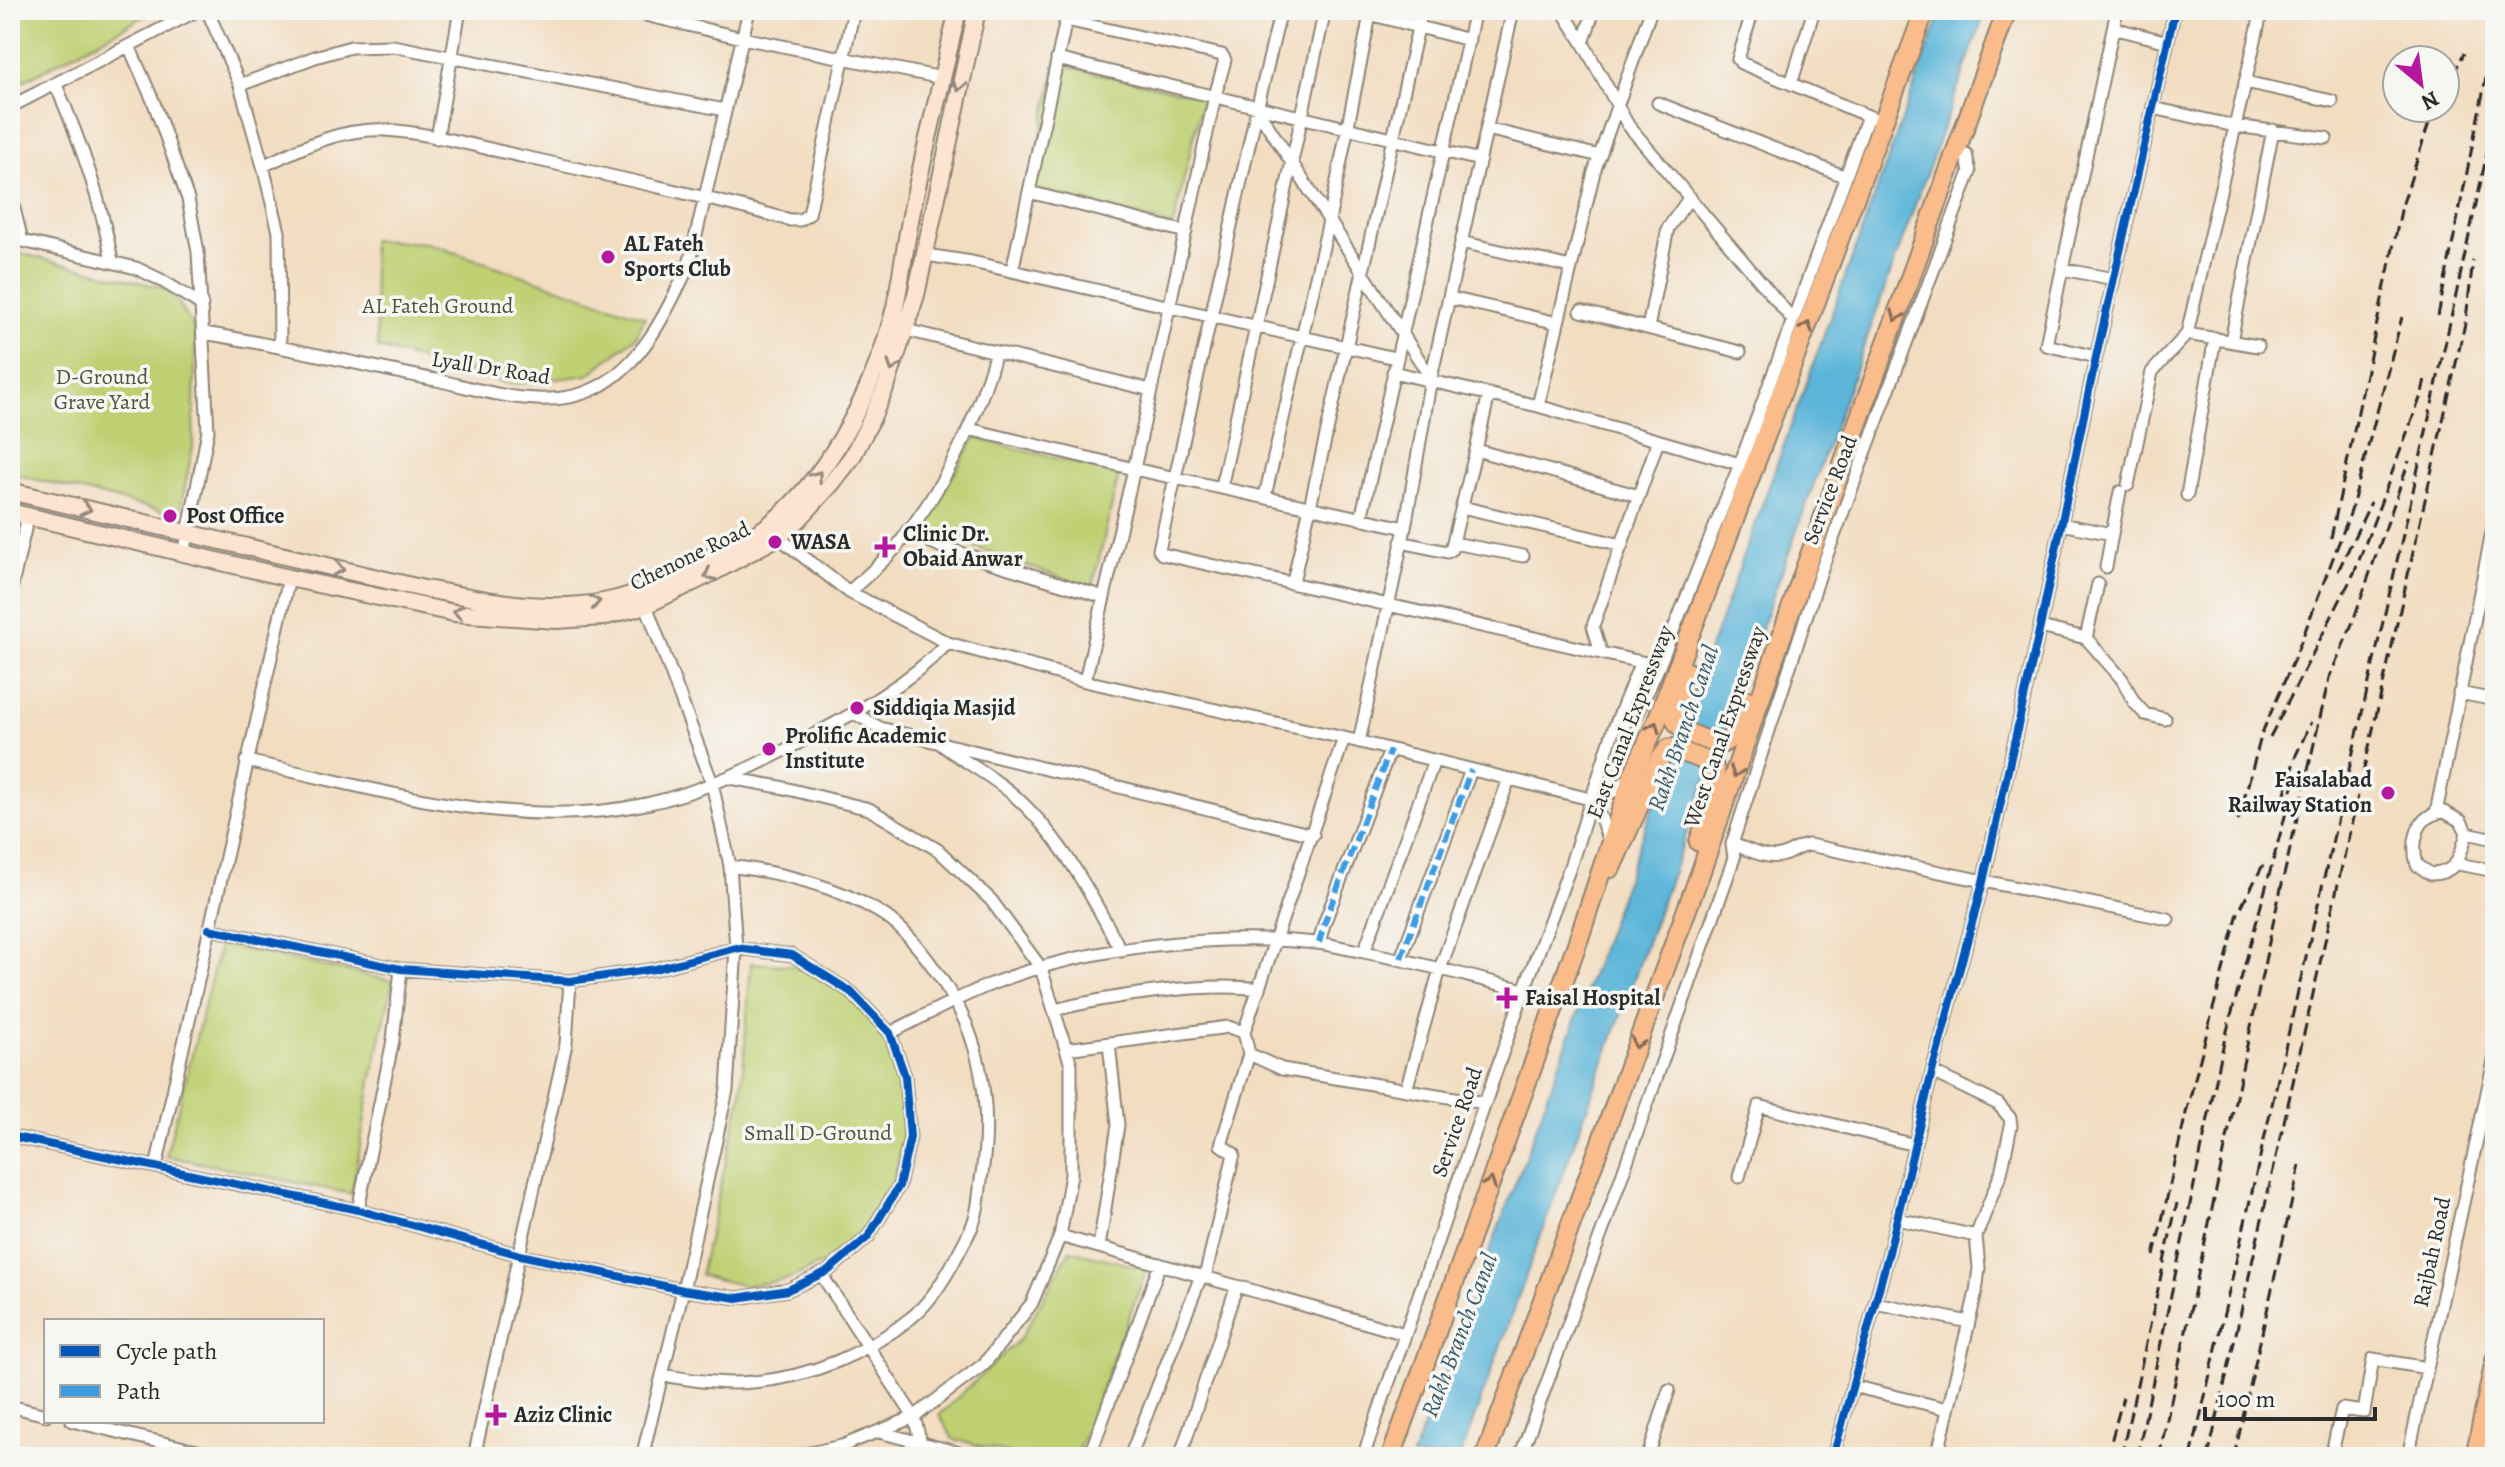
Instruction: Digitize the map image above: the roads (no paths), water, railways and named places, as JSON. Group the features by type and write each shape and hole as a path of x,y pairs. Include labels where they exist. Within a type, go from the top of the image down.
{"main road":[{"path":"1875,119 1916,10"},
{"name":"East Canal Expressway","path":"1391,1457 1578,941 1633,775 1725,544 1875,119 1925,10"},
{"name":"West Canal Expressway","path":"1488,1457 1552,1270 1721,813 1802,577 2007,10"},
{"path":"1924,243 1966,154 2019,10"},
{"path":"1725,544 1675,712 1674,719 1680,728 1719,744 1733,738 1802,577"},
{"path":"1578,941 1660,759 1672,748 1712,763 1717,773 1715,785 1661,979"},
{"path":"1385,1457 1464,1256"},
{"path":"2475,1457 2495,1360"},
{"path":"2493,1457 2495,1447"}],"street":[{"path":"10,107 198,10"},
{"path":"207,10 240,85 279,232 280,346"},
{"path":"437,138 460,10"},
{"path":"624,10 650,13 742,38 942,78"},
{"name":"Lyall Dr Road","path":"204,333 535,399 579,395 616,376 647,342 671,304 689,265 749,10"},
{"path":"263,166 314,142 350,133 384,130 437,138 800,220 809,214 854,10"},
{"name":"Chenone Road","path":"10,491 420,588 541,606 581,605 639,591 772,532 830,459 867,386 894,308 912,210 958,10"},
{"name":"Chenone Road","path":"10,512 289,578 454,613 557,620 603,617 646,605 714,572 772,532 831,484 852,457 887,384 906,330 926,255 977,10"},
{"path":"1281,10 1159,547 1162,554 1659,666"},
{"path":"1221,488 1325,10"},
{"path":"1354,10 1469,40"},
{"path":"1293,582 1422,10"},
{"path":"1361,519 1475,10"},
{"path":"1359,742 1405,528 1431,380 1513,10"},
{"path":"1562,10 1643,145 1793,320"},
{"path":"1583,43 1594,10"},
{"path":"1538,406 1600,156 1651,10"},
{"path":"1614,728 1636,717 1659,666 1740,464 1846,177 1875,119 1741,63 1738,59 1742,38 1753,10"},
{"path":"1791,84 1814,10"},
{"path":"2096,357 2046,345 2117,10"},
{"path":"1833,1457 1983,882 2096,357 2175,10"},
{"path":"2106,567 2152,372 2187,334 2262,10"},
{"path":"1265,496 1329,221 1370,12"},
{"path":"1012,271 1067,15 1222,55 1225,60 1085,681"},
{"path":"2113,28 2168,42"},
{"path":"129,46 154,103 188,199 198,252 208,431 184,554"},
{"path":"240,85 351,47 393,46 725,110"},
{"path":"1057,59 1480,160"},
{"path":"2245,82 2332,101"},
{"path":"56,85 91,174 112,261"},
{"path":"1658,103 1846,177"},
{"path":"2153,108 2235,126 2326,138"},
{"path":"1257,109 1431,380"},
{"path":"1487,129 1600,156"},
{"path":"2231,341 2273,130"},
{"name":"Service Road","path":"1520,1457 1612,1207 1734,858 1732,844 1821,571 1970,172 1966,154"},
{"path":"10,192 16,239 112,261 159,279 202,305"},
{"path":"1029,192 1186,232"},
{"path":"1648,328 1668,228 1690,197"},
{"path":"1461,242 1571,267"},
{"path":"926,255 1012,271 1395,358"},
{"path":"2062,269 2114,279"},
{"path":"1450,298 1558,323"},
{"path":"1581,311 1740,352"},
{"path":"906,330 1151,390"},
{"path":"2187,334 2258,346"},
{"path":"2187,495 2215,338"},
{"path":"849,592 897,546 958,453 984,392 996,352"},
{"path":"1393,372 1538,406 1740,464"},
{"path":"1401,542 1449,552 1489,394"},
{"path":"969,429 1134,469 1405,528"},
{"path":"1601,652 1593,626 1658,441"},
{"path":"1476,450 1639,496"},
{"path":"1462,507 1622,545"},
{"path":"10,594 28,516"},
{"path":"2436,813 2495,517"},
{"path":"2061,524 2112,534"},
{"path":"907,531 944,548 1104,597"},
{"path":"772,532 849,592 948,643 1085,681 1344,738 1590,799 1614,791 1633,775"},
{"path":"1453,543 1523,556"},
{"path":"156,1167 289,578"},
{"path":"2086,638 2098,584"},
{"path":"642,1457 727,1090 736,948 730,866 712,783 646,605"},
{"path":"2040,627 2086,638 2122,679 2134,702 2145,714 2165,719"},
{"path":"246,761 447,804 493,810 605,811 649,804 730,778 854,713 922,666 948,643"},
{"name":"Service Road","path":"1363,1457 1524,990 1570,867 1614,728 1641,662"},
{"path":"2459,693 2495,700"},
{"path":"854,713 880,728 1313,835"},
{"path":"1130,1457 1203,1277 1234,1154 1221,1145 1249,1054 1244,1032 1344,738"},
{"path":"938,742 1014,795 1048,829 1087,887 1121,951"},
{"path":"1319,943 1390,750"},
{"path":"1364,952 1434,761"},
{"path":"1401,958 1471,770"},
{"path":"730,778 869,809 938,850 991,900 1041,968 1071,1065 1071,1175 1060,1236 1032,1303 984,1364 914,1417 842,1446 798,1456"},
{"path":"1406,1090 1440,969 1509,779"},
{"path":"1590,799 1609,842"},
{"path":"2436,813 2451,814 2461,821 2467,833 2458,864 2448,872 2431,874 2417,865 2414,846 2419,825 2436,813"},
{"path":"2467,833 2495,839"},
{"path":"1732,844 1771,858 1809,845 2168,919"},
{"path":"2458,864 2495,871"},
{"path":"662,1375 712,1383 753,1382 818,1369 868,1347 914,1315 948,1273 974,1221 984,1161 987,1106 977,1052 956,1000 914,943 882,913 834,891 778,872 730,866"},
{"path":"10,1136 358,1210 520,1255 683,1290 737,1298 788,1290 821,1274 868,1237 899,1186 910,1137 905,1076 890,1033 851,992 792,955 736,948 655,969 570,981 401,969 209,929"},
{"path":"890,1033 995,982 1075,958 1182,944 1274,940 1319,943 1401,958 1524,990"},
{"path":"358,1210 393,1040 401,969"},
{"path":"474,1457 566,1044 570,981"},
{"path":"1054,1010 1140,995 1216,987 1259,989"},
{"path":"1066,1049 1228,1027 1244,1032"},
{"path":"1099,1247 1118,1125 1109,1044"},
{"path":"1249,1054 1282,1069 1485,1103"},
{"name":"Rajbah Road","path":"2408,1457 2495,1056"},
{"path":"1932,1072 1998,1104 2010,1118 2011,1126 2001,1173 1976,1236 1979,1268 1937,1457"},
{"path":"1739,1177 1759,1106 1915,1145"},
{"path":"1897,1219 1976,1236"},
{"path":"1060,1236 1405,1334"},
{"path":"1089,1457 1160,1264"},
{"path":"821,1274 914,1417 921,1443"},
{"path":"1180,1457 1236,1288"},
{"path":"1875,1303 1969,1322"},
{"path":"2331,1457 2342,1409 2364,1412 2373,1359 2427,1368"},
{"path":"1852,1386 1948,1409"},
{"path":"1648,1457 1669,1390"},
{"path":"10,1406 44,1414"},
{"path":"80,1423 222,1457"},
{"path":"878,1432 975,1457"}],"water":[{"name":"Rakh Branch Canal","path":"1942,10 1986,10 1460,1457 1412,1457 1528,1150"}],"railway":[{"path":"2438,316 2495,33"},
{"path":"2461,59 2464,53"},
{"path":"2191,1457 2413,491 2495,117"},
{"path":"2331,538 2402,206 2429,124"},
{"path":"2208,1457 2466,319 2473,260"},
{"path":"2238,821 2262,733 2351,511 2402,317"},
{"path":"2270,737 2355,571 2422,393 2426,374"},
{"path":"2159,1457 2329,678 2352,624 2409,461"},
{"path":"2338,571 2371,502"},
{"path":"2285,793 2296,755 2311,722"},
{"path":"2137,1457 2224,1042 2294,783"},
{"path":"2154,1256 2186,1113 2238,913 2263,865"},
{"path":"2234,1457 2300,1165"},
{"path":"2121,1457 2177,1203"},
{"path":"2107,1457 2123,1397"}],"place":[{"name":"AL Fateh Sports Club","path":"608,257"},
{"name":"Post Office","path":"170,516"},
{"name":"WASA","path":"775,542"},
{"name":"Clinic Dr. Obaid Anwar","path":"885,547"},
{"name":"Siddiqia Masjid","path":"857,708"},
{"name":"Prolific Academic Institute","path":"769,749"},
{"name":"Faisalabad Railway Station","path":"2388,793"},
{"name":"Faisal Hospital","path":"1507,998"},
{"name":"Aziz Clinic","path":"496,1415"}],"park label":[{"name":"AL Fateh Ground","path":"438,306"},
{"name":"D-Ground Grave Yard","path":"102,390"},
{"name":"Small D-Ground","path":"818,1133"}]}
